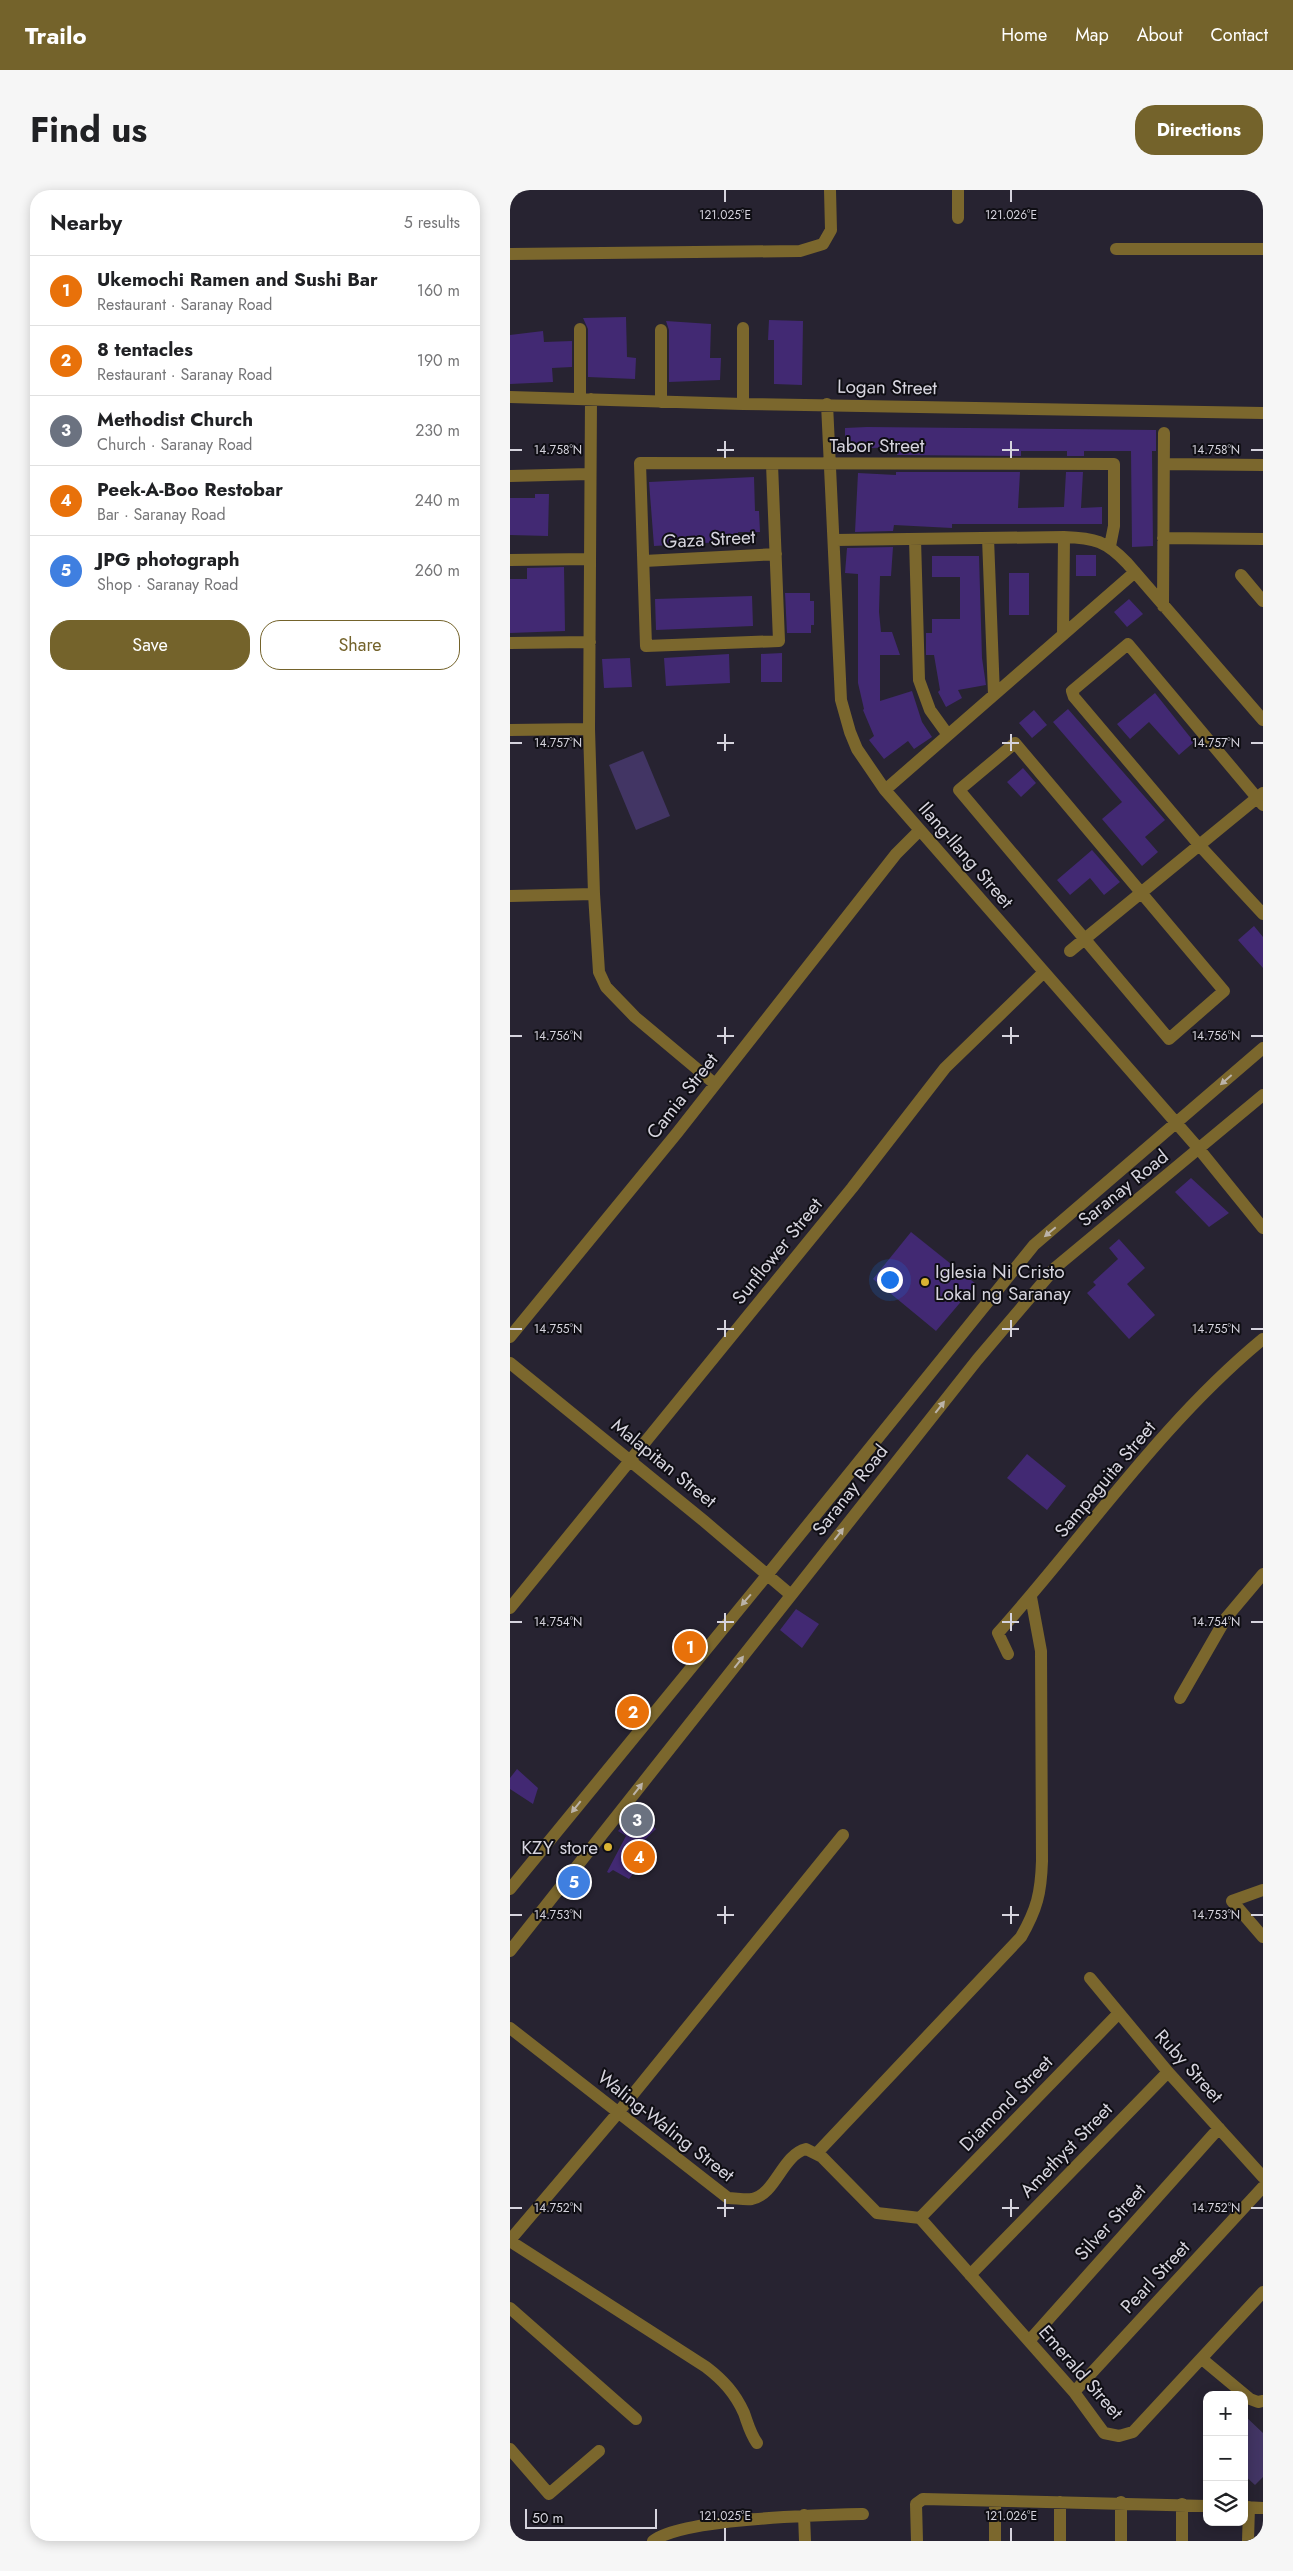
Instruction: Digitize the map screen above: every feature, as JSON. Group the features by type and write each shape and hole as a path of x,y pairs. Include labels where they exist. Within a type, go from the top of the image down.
{"street":[{"path":"510,254 800,252 823,244 831,230 830,190"},
{"path":"958,190 958,218"},
{"path":"1116,249 1263,249"},
{"path":"743,328 743,404"},
{"path":"580,329 589,474 589,729 594,894 599,972 606,987 635,1017 715,1084"},
{"path":"661,330 661,402"},
{"name":"Logan Street","path":"510,397 743,404 1263,413"},
{"name":"Ilang-Ilang Street","path":"827,404 835,540 841,700 857,749 885,790 1043,973 1199,1149 1263,1228"},
{"path":"1163,606 1164,433"},
{"name":"Tabor Street","path":"644,561 640,463 1114,464 1114,526 1110,546"},
{"path":"644,561 646,646 779,641 772,464"},
{"path":"1164,464 1263,465"},
{"path":"510,476 589,474"},
{"path":"835,540 1064,537 1090,539 1110,546 1135,572 1263,720"},
{"path":"1063,635 1064,537"},
{"path":"988,538 994,696"},
{"path":"1163,538 1263,539"},
{"path":"915,539 919,680 930,710 948,735"},
{"name":"Gaza Street","path":"644,561 776,554"},
{"path":"510,560 590,559"},
{"path":"885,790 1135,572"},
{"path":"1241,575 1263,601"},
{"path":"510,643 590,642"},
{"path":"1070,951 1200,846 1261,799 1128,644 1072,691 1074,698 1200,846 1263,914"},
{"path":"510,730 589,729"},
{"path":"1015,743 1224,990 1168,1039 1084,939 959,790 1015,743"},
{"name":"Camia Street","path":"510,1337 715,1084 896,854 920,830"},
{"path":"510,896 594,894"},
{"name":"Sunflower Street","path":"510,1608 632,1461 945,1068 1043,973"},
{"name":"Saranay Road","path":"510,1889 1034,1245 1177,1124 1263,1048"},
{"name":"Saranay Road","path":"510,1951 977,1360 1056,1267 1263,1095"},
{"name":"Sampaguita Street","path":"1008,1654 998,1634 1151,1453 1219,1378 1263,1339"},
{"name":"Malapitan Street","path":"510,1363 632,1461 791,1595"},
{"path":"1180,1698 1226,1618 1263,1574"},
{"path":"920,2218 876,2213 818,2153 1009,1951 1021,1937 1034,1914 1041,1891 1042,1861 1041,1661 1031,1597"},
{"path":"757,2443 737,2400 724,2381 706,2367 510,2241 617,2114 843,1834"},
{"path":"1263,1890 1232,1901 1263,1937"},
{"name":"Ruby Street","path":"1090,1978 1168,2072 1263,2177"},
{"name":"Diamond Street","path":"920,2218 1118,2014"},
{"name":"Waling-Waling Street","path":"510,2028 617,2114 728,2198 753,2199 767,2189 797,2151 806,2149 818,2153"},
{"name":"Amethyst Street","path":"970,2275 1168,2072"},
{"name":"Silver Street","path":"1028,2341 1219,2128"},
{"name":"Pearl Street","path":"1074,2392 1263,2187"},
{"name":"Emerald Street","path":"920,2218 1074,2392 1104,2433 1120,2436 1133,2432 1263,2292"},
{"path":"510,2308 636,2419"},
{"path":"1202,2359 1250,2399 1258,2402 1263,2401"},
{"path":"510,2448 549,2494 599,2451"},
{"path":"917,2541 918,2501 1122,2502 1203,2506"},
{"path":"995,2501 995,2541"},
{"path":"1060,2502 1060,2541"},
{"path":"1121,2541 1122,2502"},
{"path":"1182,2504 1182,2541"},
{"path":"1248,2507 1263,2508"},
{"path":"654,2540 691,2527 804,2515 863,2514"},
{"path":"804,2515 804,2541"},
{"path":"1248,2526 1248,2541"}],"shaded area":[{"path":"643,751 670,816 636,830 609,765"},
{"path":"1248,2419 1263,2433 1263,2477 1255,2485 1248,2479"}],"building":[{"path":"626,317 627,357 636,358 635,379 588,377 588,329 583,318"},
{"path":"769,320 803,321 802,385 774,384 774,340 768,340"},
{"path":"666,321 711,324 710,358 721,358 720,380 669,382 669,330"},
{"path":"543,331 544,342 572,341 572,367 552,368 553,382 510,384 510,335"},
{"path":"845,428 1156,430 1156,451 1152,451 1153,546 1132,547 1131,451 1084,451 1084,456 1067,456 1067,451 1021,451 1021,456 897,455 898,447 845,449"},
{"path":"896,472 1020,472 1018,508 1064,507 1066,472 1083,472 1081,508 1102,507 1102,524 952,524 952,528 894,525 893,531 855,532 858,473 896,475"},
{"path":"754,477 755,511 759,511 760,532 738,532 738,541 654,546 649,482"},
{"path":"535,494 549,494 548,536 510,535 510,498 535,498"},
{"path":"893,547 891,576 880,576 879,612 881,632 892,632 900,655 880,655 880,701 912,691 922,722 932,737 914,749 908,741 884,759 869,740 874,736 863,710 858,683 858,574 845,573 847,548"},
{"path":"1076,555 1096,555 1096,576 1076,576"},
{"path":"932,556 979,556 982,658 986,685 958,690 962,698 946,707 938,692 940,690 934,655 926,655 926,633 932,633 932,619 960,619 960,577 932,577"},
{"path":"564,567 565,631 510,633 510,579 527,579 527,568"},
{"path":"1009,573 1029,573 1029,615 1009,615"},
{"path":"785,593 810,593 810,601 814,601 814,625 811,625 811,633 787,633"},
{"path":"752,596 753,626 656,630 655,599"},
{"path":"1129,599 1143,614 1127,627 1114,612"},
{"path":"782,653 782,682 761,682 761,654"},
{"path":"729,654 730,683 666,686 664,658"},
{"path":"630,658 632,687 604,688 602,659"},
{"path":"1155,693 1194,742 1179,755 1149,722 1130,739 1117,724"},
{"path":"1068,709 1165,820 1145,837 1158,852 1142,866 1102,819 1122,802 1053,722"},
{"path":"1034,710 1047,725 1032,738 1019,723"},
{"path":"1023,768 1036,783 1021,797 1007,782"},
{"path":"1092,850 1120,882 1104,895 1090,878 1070,895 1057,880"},
{"path":"1254,926 1263,937 1263,968 1238,940"},
{"path":"1191,1178 1229,1213 1209,1227 1175,1192"},
{"name":"Iglesia Ni Cristo Lokal ng Saranay","path":"911,1232 976,1284 936,1331 873,1279"},
{"path":"1119,1239 1145,1268 1127,1284 1155,1315 1129,1339 1087,1293 1096,1285 1093,1282 1118,1259 1109,1248"},
{"path":"1027,1454 1066,1486 1047,1510 1007,1478"},
{"path":"796,1609 819,1624 802,1648 780,1630"},
{"path":"517,1769 538,1788 533,1804 510,1789 510,1778"},
{"path":"636,1810 656,1829 630,1854 642,1862 629,1879 613,1870 609,1873 607,1872 626,1836 618,1831"}],"place":[{"name":"Iglesia Ni Cristo Lokal ng Saranay","path":"925,1282"},
{"name":"Ukemochi Ramen and Sushi Bar","path":"690,1647"},
{"name":"8 tentacles","path":"633,1712"},
{"name":"Methodist Church","path":"637,1820"},
{"name":"KZY store","path":"608,1847"},
{"name":"Peek-A-Boo Restobar","path":"639,1857"},
{"name":"JPG photograph","path":"574,1882"}]}
